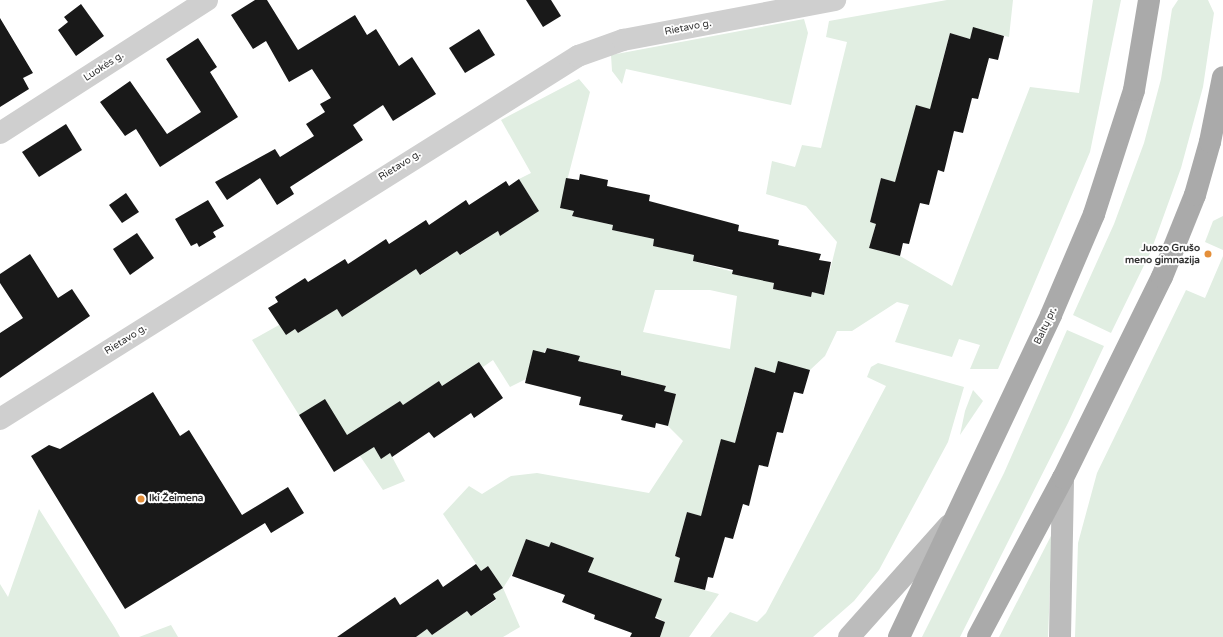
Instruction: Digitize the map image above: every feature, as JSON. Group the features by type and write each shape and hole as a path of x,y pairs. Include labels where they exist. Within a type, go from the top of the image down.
{"main road":[{"name":"Baltų pr.","path":"899,637 951,523 1051,315 1094,214 1134,90 1149,0"},
{"path":"978,637 1063,478 1144,317 1183,225 1210,142 1223,77"},
{"path":"1060,637 1063,478"},
{"path":"849,637 951,523"}],"street":[{"name":"Luokės g.","path":"0,133 207,0"},
{"name":"Rietavo g.","path":"0,419 578,56 623,40 835,0"}],"shaded area":[{"path":"947,0 1013,0 1009,37 973,28 970,39 950,33 938,77 945,79 902,184 881,178 870,222 876,224 869,248 900,256 952,286 1030,87 1079,93 1093,0 1121,0 1090,152 998,369 970,369 980,345 959,339 952,357 895,342 909,305 897,302 852,331 837,331 825,356 810,370 775,373 755,367 743,411 741,445 721,440 709,484 707,518 687,512 675,556 680,558 674,582 719,594 689,637 660,637 665,622 587,577 593,558 551,542 549,547 526,539 515,569 503,588 488,566 481,571 443,514 469,486 482,494 511,476 537,473 649,493 683,441 668,426 676,394 664,391 666,386 621,375 621,371 578,361 579,356 547,348 526,379 510,387 493,360 483,367 479,362 442,386 439,381 403,405 400,401 371,420 364,432 381,458 390,453 405,481 383,490 360,456 299,415 252,340 279,325 286,335 295,329 298,333 337,309 342,317 416,269 421,275 457,251 461,255 498,231 500,236 529,217 526,213 536,206 519,179 531,173 501,120 579,79 590,92 560,208 574,211 572,216 613,225 612,230 654,239 653,246 694,255 693,261 774,283 773,289 811,297 812,292 824,295 837,242 806,206 766,194 772,161 795,167 802,145 821,148 847,42 826,37 829,21","holes":["655,290 710,290 737,296 730,349 643,332"]},
{"path":"1178,0 1208,0 1214,13 1203,87 1181,168 1151,251 1111,333 1073,315 1114,224 1144,143 1161,79 1172,9"},
{"path":"804,19 808,33 791,105 626,69 622,84 612,71 611,55"},
{"path":"1223,216 1223,250 1205,242 1213,221"},
{"path":"1223,256 1223,637 1075,637 1078,543 1097,473 1186,290 1205,298"},
{"path":"1067,330 1104,346 1068,423 960,637 922,637 1004,473"},
{"path":"878,363 964,387 948,442 879,570 854,601 813,637 710,637 730,612 757,622 766,613 886,386 867,377 871,367"},
{"path":"973,390 983,401 960,435 965,411"},
{"path":"39,509 120,637 0,637 0,584 8,597"},
{"path":"1052,534 1048,637 999,637"},
{"path":"503,588 520,627 503,637 416,637 427,629 432,635 467,611 471,616 496,600 493,594"},
{"path":"171,625 178,637 139,637"}],"building":[{"path":"255,0 267,0 298,50 355,15 367,35 376,29 399,66 412,57 436,94 393,121 383,105 353,125 363,140 290,187 294,194 277,205 260,178 227,200 215,182 275,149 280,157 314,136 306,124 325,112 320,104 331,98 312,69 289,82 266,41 253,49 231,15"},
{"path":"526,0 551,0 561,16 543,27"},
{"path":"81,4 104,36 76,56 58,30 68,22 64,17"},
{"path":"0,18 33,73 23,78 29,89 0,107"},
{"path":"973,27 1004,36 998,60 989,58 978,99 972,98 963,133 954,131 944,172 938,170 929,205 920,203 909,244 903,243 900,256 869,248 876,224 870,222 881,178 895,182 916,105 930,109 950,33 970,39"},
{"path":"479,29 495,55 465,73 449,48"},
{"path":"198,38 217,67 210,72 238,117 160,167 136,129 125,136 100,102 130,81 167,134 201,112 166,59"},
{"path":"66,124 82,150 39,177 22,152"},
{"path":"580,174 608,180 607,186 650,195 649,201 739,225 738,231 779,240 778,245 821,254 819,260 831,262 824,295 812,292 811,297 773,289 774,283 732,274 733,270 693,261 694,255 653,246 654,239 612,230 613,225 572,216 574,211 560,208 566,178 579,180"},
{"path":"519,179 539,211 500,236 498,231 460,255 457,251 420,275 416,269 342,317 337,309 298,333 295,329 286,335 268,308 278,302 275,297 305,278 308,282 345,259 348,264 386,239 389,244 426,220 429,225 466,200 469,205 506,181 509,186"},
{"path":"126,193 139,212 122,223 109,205"},
{"path":"208,200 224,226 213,232 216,237 199,247 197,243 191,246 175,219"},
{"path":"137,233 154,258 130,275 113,249"},
{"path":"30,254 58,298 72,289 90,316 0,378 0,333 23,318 0,283 0,274"},
{"path":"547,348 580,356 578,361 621,371 621,375 666,386 664,391 676,394 668,426 656,423 655,428 621,420 623,415 579,405 581,397 525,383 533,350 545,353"},
{"path":"778,361 810,370 803,394 794,392 783,433 777,432 768,467 759,465 749,506 743,504 733,539 725,537 713,578 708,577 705,590 674,582 680,558 675,556 687,512 701,516 721,439 735,443 755,367 775,373"},
{"path":"479,362 503,398 474,418 471,413 434,438 429,432 392,457 390,453 381,459 374,447 334,472 299,415 325,399 347,435 400,401 403,405 439,381 442,386"},
{"name":"Iki Žeimena","path":"153,392 180,436 189,430 242,515 288,487 304,513 271,533 265,523 125,609 31,456 49,445 60,449"},
{"path":"526,539 549,547 551,542 594,558 588,572 662,599 655,618 665,622 660,637 630,637 632,633 594,619 595,615 562,602 565,595 512,576"},
{"path":"476,564 481,571 488,566 503,588 493,594 496,599 471,616 467,611 432,635 427,629 416,637 337,637 395,597 400,605 438,579 443,587"}],"place":[{"name":"Juozo Grušo meno gimnazija","path":"1208,254"},
{"name":"Iki Žeimena","path":"141,499"}]}
